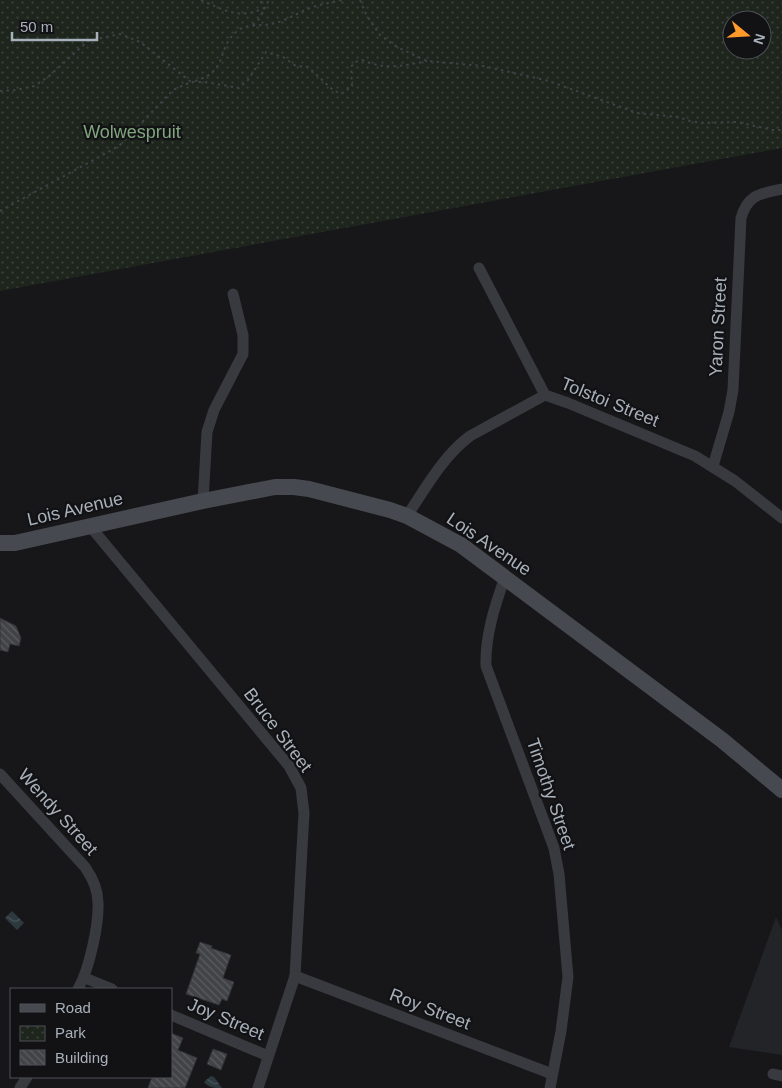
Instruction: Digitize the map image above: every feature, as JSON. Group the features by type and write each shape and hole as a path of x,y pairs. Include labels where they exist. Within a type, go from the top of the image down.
{"street":[{"name":"Yaron Street","path":"712,466 729,412 733,390 741,218 746,204 758,194 782,189"},
{"name":"Tolstoi Street","path":"479,268 546,396 568,403 686,452 735,481 782,518"},
{"path":"203,501 207,432 214,410 243,354 243,335 233,294"},
{"path":"407,516 429,483 460,443 546,396"},
{"name":"Lois Avenue","path":"0,542 15,543 257,490 294,487 336,495 407,516 460,545 505,577 722,740 782,790"},
{"name":"Bruce Street","path":"90,526 289,766 300,788 304,813 295,976 258,1088"},
{"name":"Timothy Street","path":"505,577 487,643 486,666 550,836 559,874 568,977 561,1031 550,1088"},
{"name":"Wendy Street","path":"0,774 92,877 98,903 91,953 85,978 79,988"},
{"name":"Roy Street","path":"295,976 552,1074"},
{"path":"85,978 110,988"},
{"name":"Joy Street","path":"172,1014 268,1056"}],"path":[{"path":"201,0 229,12 239,14 254,12 264,8"},
{"path":"260,0 264,8"},
{"path":"252,26 258,20 269,0"},
{"path":"0,210 119,146 174,90 207,77 217,69 229,40 238,30 290,19 311,7 343,0"},
{"path":"360,0 380,35 397,48 428,61"},
{"path":"0,91 34,86 48,78 88,40 120,34 140,42 191,82 205,82 239,88 248,80 266,52 283,57 296,66 308,67 332,90 342,94 352,86 351,67 355,62 362,60 375,66 401,66 428,61 483,66 549,81 637,113 678,117 702,123 737,122 772,130 782,130"}],"shaded area":[{"path":"776,917 782,930 782,1055 729,1047"}],"green space":[{"name":"Wolwespruit","path":"0,0 782,0 782,148 0,291"}],"water":[{"path":"12,911 24,923 17,930 5,918"},
{"path":"211,1076 214,1077 222,1088 212,1087 204,1082"}],"building":[{"path":"0,618 16,626 21,638 19,646 10,644 8,652 0,650"},
{"path":"200,942 231,955 223,978 234,982 227,1001 222,999 219,1005 186,994 200,954 196,953"},
{"path":"172,1033 183,1038 178,1050 197,1058 185,1088 148,1088 152,1078 172,1078"},
{"path":"213,1049 227,1054 221,1070 207,1064"}]}
